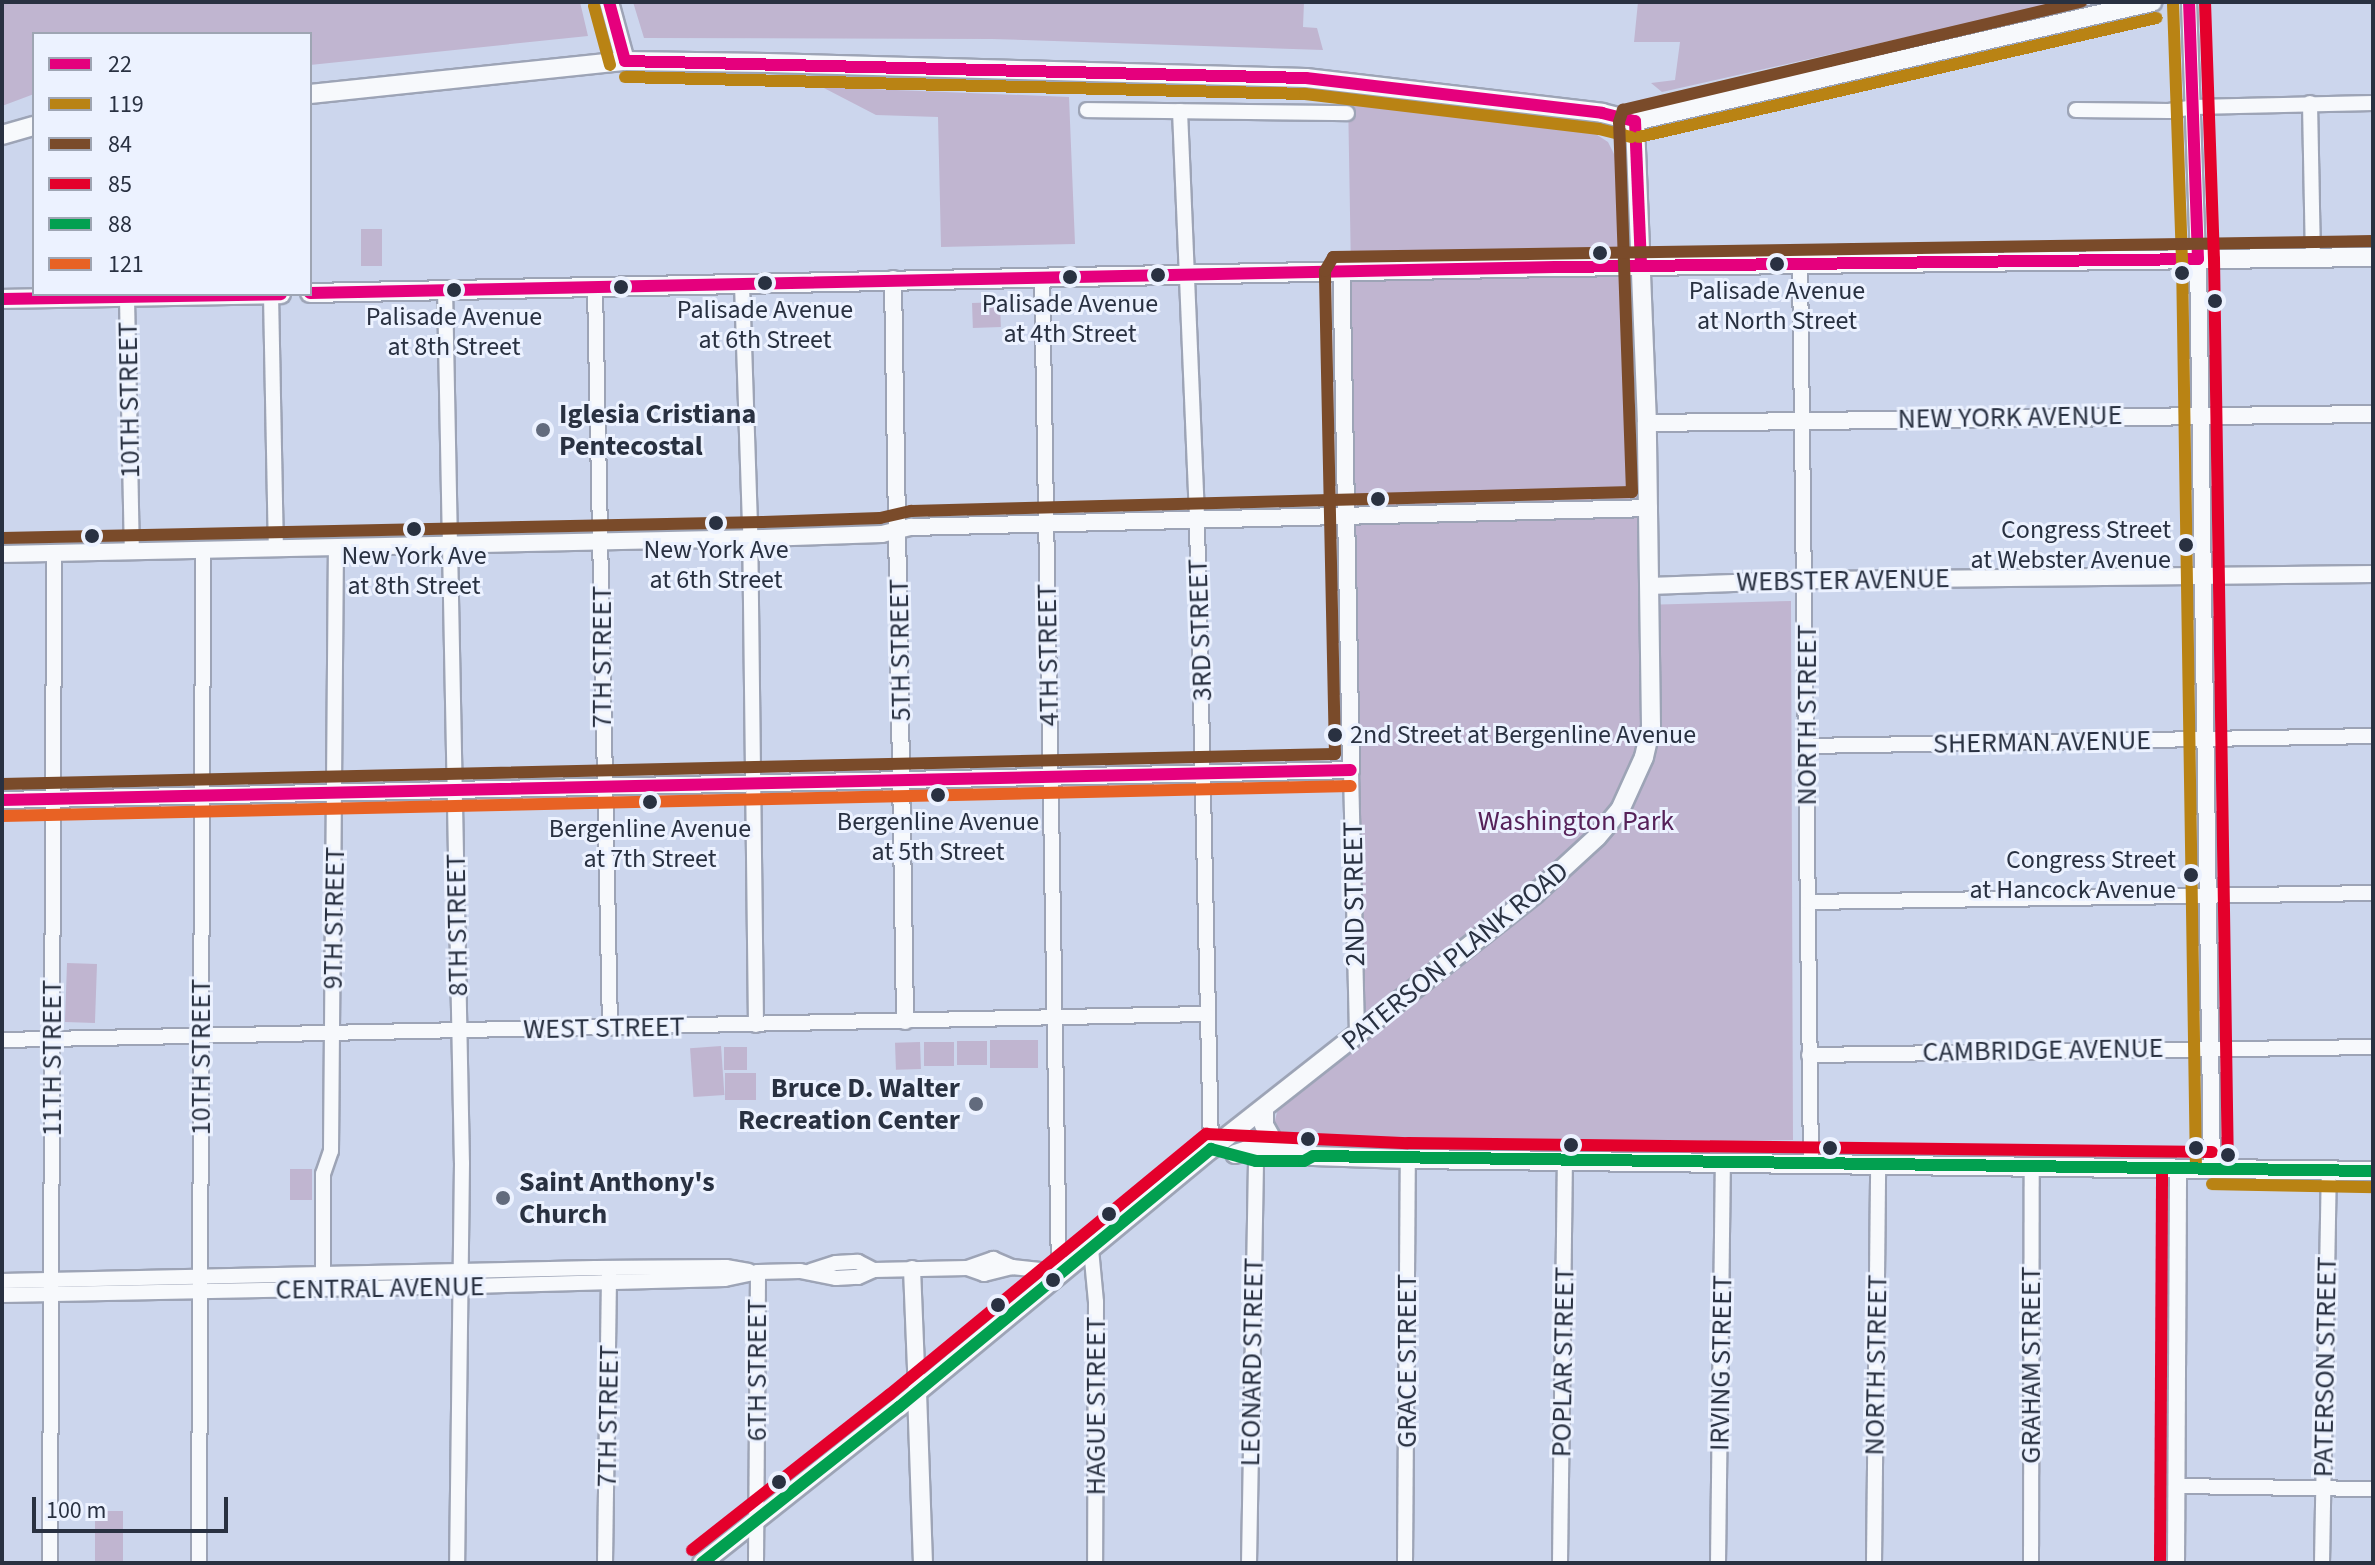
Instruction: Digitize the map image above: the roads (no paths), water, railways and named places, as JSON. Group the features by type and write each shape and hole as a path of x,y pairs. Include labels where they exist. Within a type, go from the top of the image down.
{"main road":[{"path":"609,2 625,61"},
{"path":"312,94 625,61 1306,78 1602,113 1635,121 2152,2"},
{"name":"PATERSON PLANK ROAD","path":"702,1563 917,1392 1211,1149 1357,1037 1568,865 1620,810 1644,757 1651,726 1647,423 1635,121"},
{"path":"2,135 32,127"},
{"path":"312,293 1341,271 2373,257"},
{"path":"2,299 199,296"},
{"path":"1264,1109 1264,1125 1274,1144 1285,1151"},
{"path":"1211,1149 1256,1161 1304,1161 1313,1156"},
{"path":"1235,1154 1247,1150 1408,1159 2373,1171"},
{"path":"917,1392 923,1563"}],"street":[{"path":"2189,2 2198,259 2212,1168"},
{"path":"2310,103 2313,258"},
{"path":"2076,110 2169,111 2194,107 2373,103"},
{"path":"1087,110 1347,113"},
{"name":"3RD STREET","path":"1180,111 1186,274 1190,293 1197,522 1205,1014 1211,1149"},
{"name":"NORTH STREET","path":"1800,264 1811,1165"},
{"name":"2ND STREET","path":"1341,271 1357,1037"},
{"name":"4TH STREET","path":"1042,277 1059,1272"},
{"name":"5TH STREET","path":"893,279 905,1021"},
{"path":"742,284 750,538 756,1025"},
{"name":"7TH STREET","path":"595,287 610,1028"},
{"name":"8TH STREET","path":"445,288 458,1030 460,1286 457,1563"},
{"path":"271,296 276,548"},
{"name":"10TH STREET","path":"127,298 132,550"},
{"name":"NEW YORK AVENUE","path":"1647,423 2373,414"},
{"path":"2,554 750,538 1047,524 1649,508"},
{"name":"9TH STREET","path":"323,1280 323,1174 331,1151 337,793 336,547"},
{"name":"10TH STREET","path":"199,1563 203,550"},
{"name":"11TH STREET","path":"50,1563 54,552"},
{"name":"WEBSTER AVENUE","path":"1649,586 1805,580 2373,574"},
{"name":"SHERMAN AVENUE","path":"1807,746 2373,736"},
{"path":"2,800 1351,770"},
{"path":"1808,902 2373,893"},
{"name":"WEST STREET","path":"2,1040 1205,1014"},
{"name":"CAMBRIDGE AVENUE","path":"1809,1055 2373,1047"},
{"name":"GRACE STREET","path":"1405,1563 1408,1159"},
{"name":"LEONARD STREET","path":"1249,1563 1256,1161"},
{"name":"POPLAR STREET","path":"1560,1563 1565,1161"},
{"name":"IRVING STREET","path":"1718,1563 1723,1163"},
{"name":"NORTH STREET","path":"1874,1563 1878,1166"},
{"name":"GRAHAM STREET","path":"2031,1563 2032,1167"},
{"path":"2176,1563 2178,1168"},
{"name":"PATERSON STREET","path":"2322,1563 2329,1170"},
{"name":"HAGUE STREET","path":"1091,1249 1096,1302 1095,1563"},
{"name":"CENTRAL AVENUE","path":"323,1280 460,1286 726,1267 758,1272 811,1271 836,1263 858,1262 874,1270 967,1268 993,1259 1012,1267 1059,1272"},
{"path":"912,1269 917,1392"},
{"name":"CENTRAL AVENUE","path":"2,1281 51,1286 200,1284 323,1280 460,1270 609,1275"},
{"name":"6TH STREET","path":"756,1563 758,1272"},
{"name":"7TH STREET","path":"605,1563 609,1275"},
{"name":"CENTRAL AVENUE","path":"2,1295 51,1286"},
{"path":"2177,1486 2373,1489"}],"place":[{"name":"Palisade Avenue at North Street","path":"1777,264"},
{"name":"Palisade Avenue at 4th Street","path":"1070,277"},
{"name":"Palisade Avenue at 6th Street","path":"765,283"},
{"name":"Palisade Avenue at 8th Street","path":"454,290"},
{"name":"Iglesia Cristiana Pentecostal","path":"543,430"},
{"name":"New York Ave at 6th Street","path":"716,523"},
{"name":"New York Ave at 8th Street","path":"414,529"},
{"name":"Congress Street at Webster Avenue","path":"2186,545"},
{"name":"2nd Street at Bergenline Avenue","path":"1335,735"},
{"name":"Bergenline Avenue at 5th Street","path":"938,795"},
{"name":"Bergenline Avenue at 7th Street","path":"650,802"},
{"name":"Congress Street at Hancock Avenue","path":"2191,875"},
{"name":"Bruce D. Walter Recreation Center","path":"976,1104"},
{"name":"Saint Anthony's Church","path":"503,1198"}],"park label":[{"name":"Washington Park","path":"1576,821"}]}
